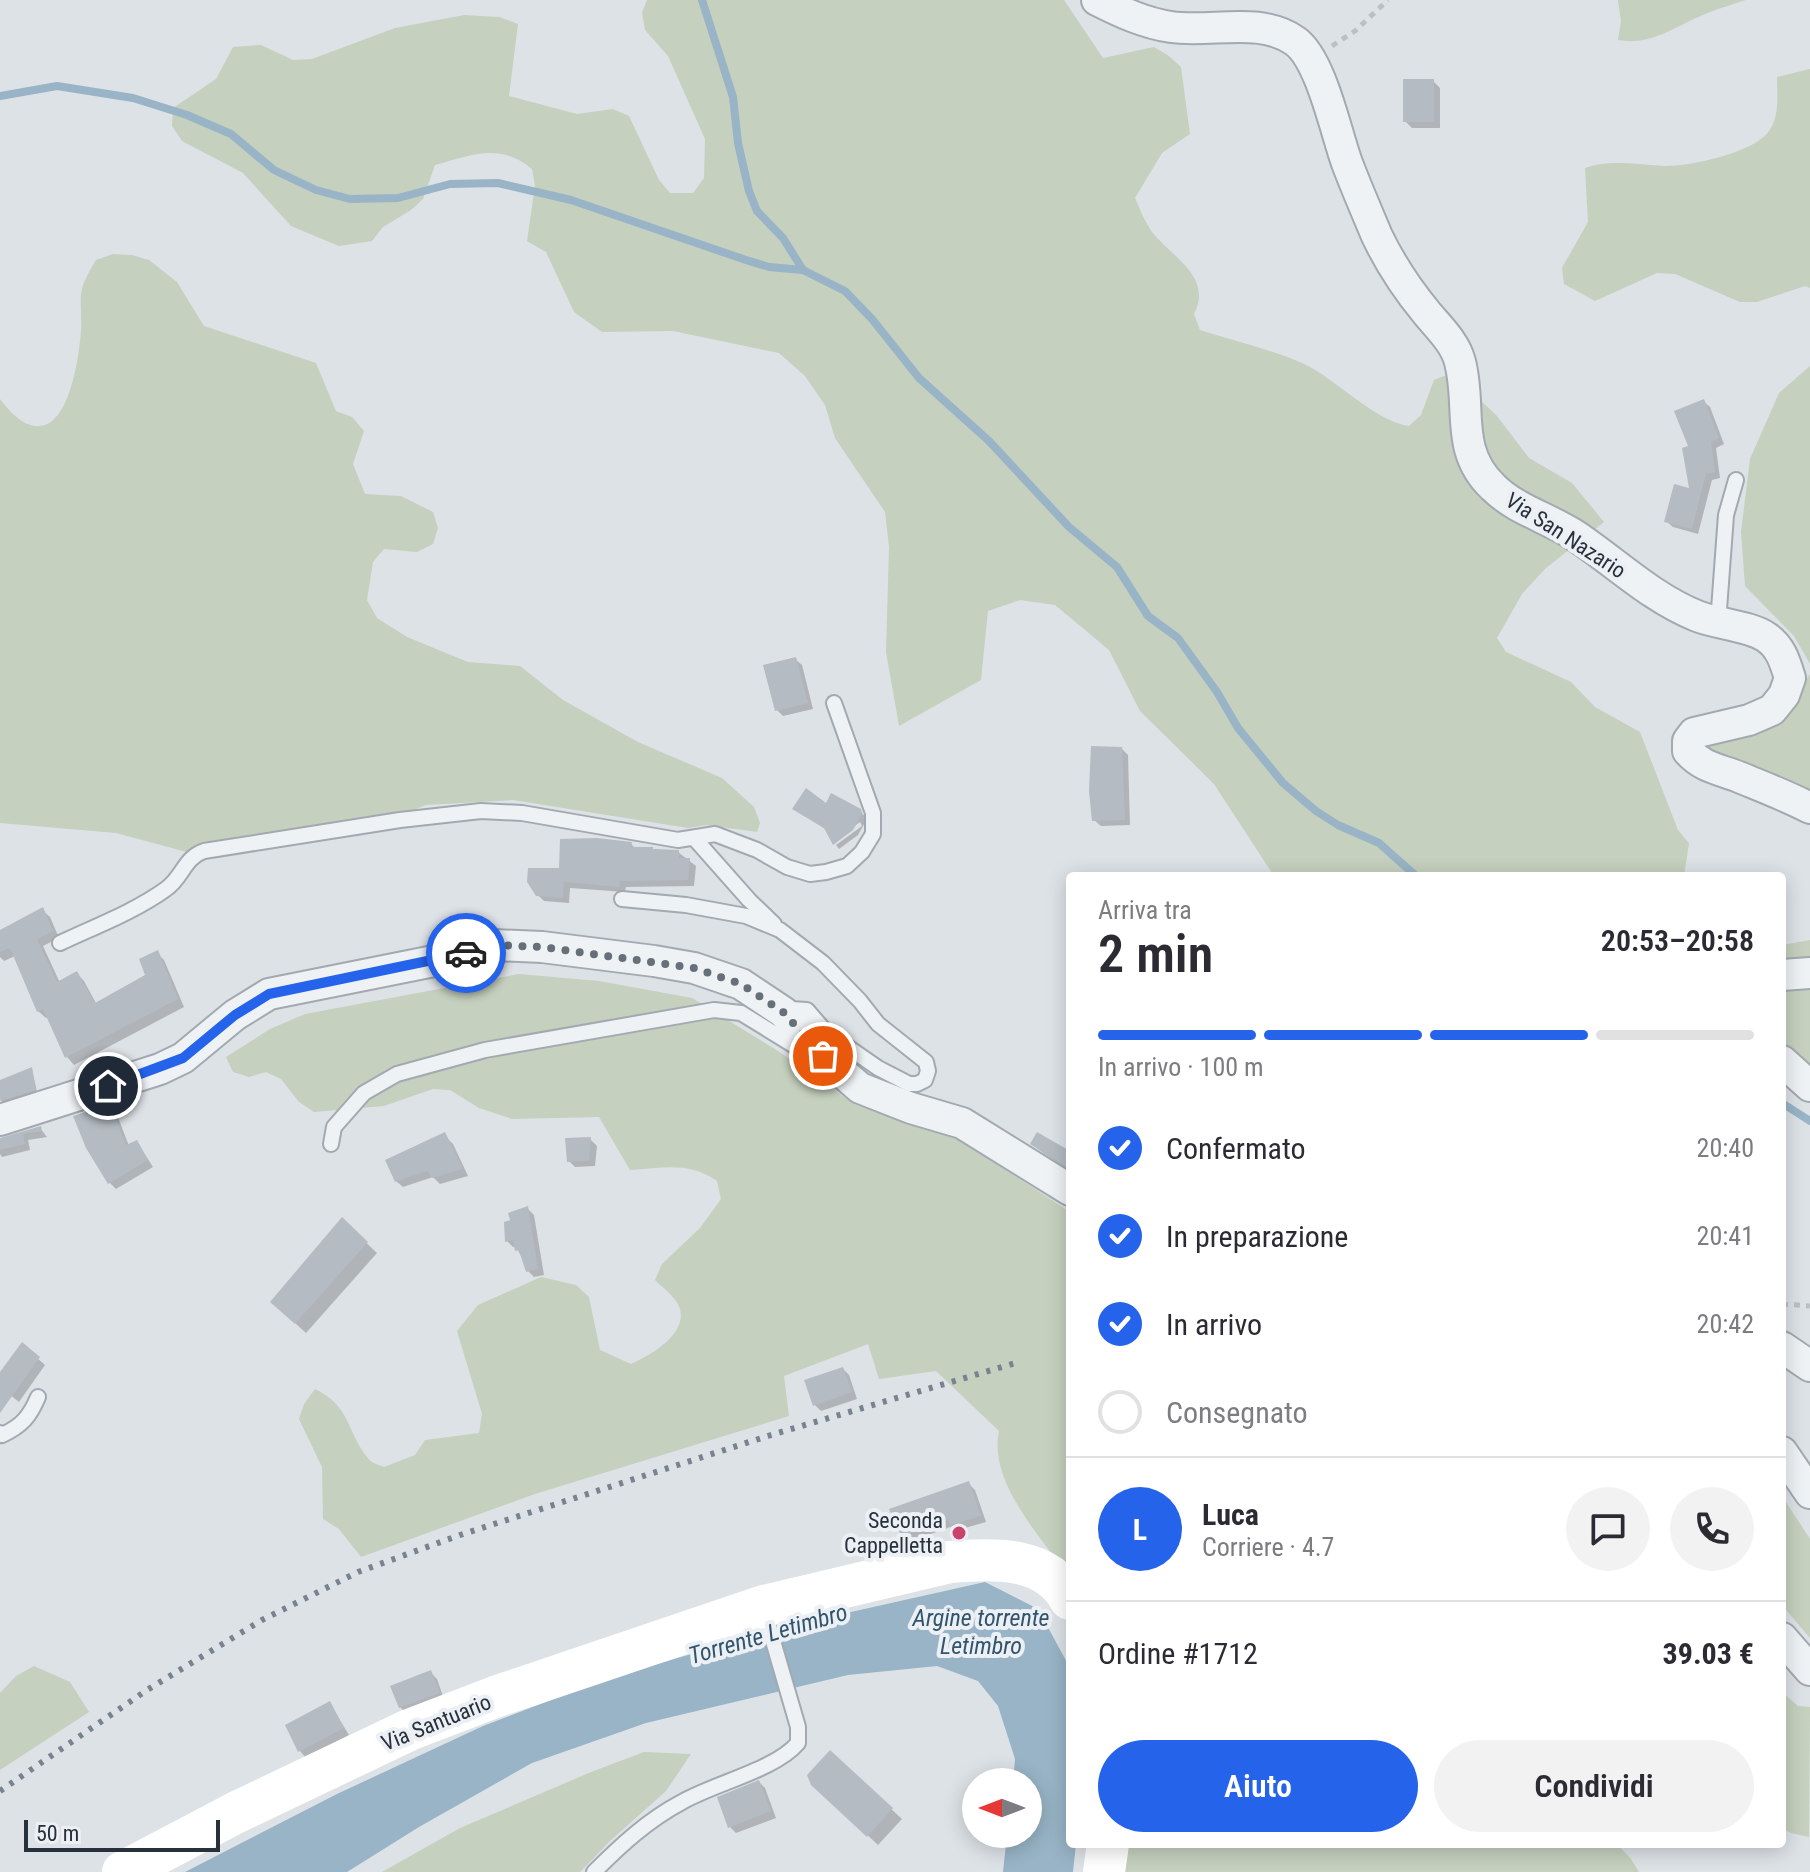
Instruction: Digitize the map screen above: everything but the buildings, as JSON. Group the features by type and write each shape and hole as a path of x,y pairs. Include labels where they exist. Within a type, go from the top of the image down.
{"main road":[{"name":"Via Santuario","path":"123,1872 235,1813 409,1730 565,1672 765,1612 950,1562 981,1559 1041,1569 1066,1591"},
{"path":"1104,1872 1107,1848"}],"street":[{"name":"Via San Nazario","path":"1097,0 1140,20 1173,28 1248,27 1276,32 1297,42 1311,60 1347,162 1378,237 1397,273 1446,334 1460,360 1469,453 1480,473 1514,504 1573,534 1667,601 1696,616 1763,634 1776,644 1790,678 1784,695 1772,710 1749,720 1694,733 1688,741 1688,751 1710,769 1788,796 1810,808"},
{"path":"0,1120 160,1069 183,1058 235,1015 269,994 434,961 494,945 542,947 694,968 741,984 783,1012 823,1056 860,1088 962,1123 1066,1188"},
{"path":"1786,975 1810,973"},
{"path":"1786,1065 1810,1086"},
{"path":"1786,1350 1810,1366"},
{"path":"1786,1458 1810,1493"},
{"path":"1786,1643 1810,1670"}],"lane":[{"path":"1718,623 1726,515 1736,480"},
{"path":"60,943 164,891 177,881 193,855 289,836 481,811 522,813 678,840 715,834 730,837 787,867 810,874 847,866 862,852 873,834 873,813 834,703"},
{"path":"695,839 780,930 823,963 878,1024 926,1062 928,1071 925,1080 909,1084 878,1068 826,1032 807,1010 783,1012"},
{"path":"622,899 686,905 746,916 780,930"},
{"path":"331,1144 334,1127 364,1093 397,1074 485,1050 714,1010 741,1013 814,1058 823,1056"},
{"path":"0,1433 2,1435 25,1421 38,1397"},
{"path":"594,1872 630,1835 681,1802 778,1761 798,1743 798,1727 765,1612"}],"path":[{"path":"1311,60 1355,31 1388,0"},
{"path":"1786,1304 1810,1306"}],"green space":[{"path":"647,0 1064,0 1103,58 1154,47 1169,56 1181,67 1190,134 1162,153 1135,198 1152,232 1195,279 1199,301 1194,314 1200,330 1302,363 1382,416 1409,426 1421,415 1434,380 1452,373 1497,416 1529,458 1572,483 1604,522 1546,568 1522,594 1497,638 1506,652 1571,682 1595,707 1640,732 1678,830 1689,843 1685,872 1271,872 1214,784 1140,711 1109,650 1055,605 1020,600 988,611 981,680 899,726 886,652 889,547 885,512 835,438 825,405 805,376 779,353 673,331 602,332 574,312 546,252 527,241 535,186 532,169 508,156 485,153 435,165 423,199 411,210 383,227 372,241 339,246 291,226 243,173 182,141 172,126 173,108 216,79 233,47 261,45 293,60 312,59 395,28 464,15 499,17 518,24 509,96 577,114 613,109 629,116 659,180 670,193 693,193 704,178 705,139 668,56 645,30 642,13"},
{"path":"1618,0 1746,0 1652,38 1630,41 1618,40 1621,21"},
{"path":"1810,69 1810,288 1805,286 1757,302 1740,302 1675,274 1657,273 1595,301 1564,284 1562,268 1588,222 1585,168 1615,163 1690,164 1750,146 1773,125 1777,77"},
{"path":"113,254 149,260 177,282 204,326 316,363 336,411 352,417 364,431 353,464 365,494 401,496 433,512 438,528 433,544 417,552 384,549 373,562 367,600 377,618 407,637 468,662 520,666 563,700 638,742 722,778 754,807 760,823 757,832 706,825 688,828 513,800 426,805 352,830 226,855 198,855 116,833 0,823 0,399 25,423 38,426 54,419 72,384 78,355 83,285 96,260"},
{"path":"1810,366 1810,664 1794,636 1745,586 1741,532 1750,459 1779,393"},
{"path":"1810,674 1810,794 1702,748 1719,738 1776,723"},
{"path":"1810,940 1810,1066 1786,1046 1786,944"},
{"path":"519,974 599,981 692,998 778,1051 856,1105 954,1136 1066,1209 1066,1572 1032,1528 1009,1490 998,1450 999,1431 936,1371 879,1379 868,1344 784,1376 789,1416 535,1494 361,1557 339,1529 323,1519 322,1467 299,1419 304,1404 315,1389 336,1404 369,1460 384,1467 415,1455 425,1440 479,1433 482,1414 457,1331 478,1305 541,1277 576,1285 589,1297 600,1350 631,1364 649,1355 675,1333 681,1314 678,1304 655,1280 662,1264 700,1228 721,1199 717,1181 696,1171 675,1167 630,1170 599,1117 512,1119 479,1108 450,1090 433,1089 384,1106 314,1112 299,1102 281,1079 266,1072 249,1077 233,1072 226,1057 270,1029 305,1014"},
{"path":"1786,1502 1810,1539 1810,1638 1786,1610"},
{"path":"34,1666 70,1682 89,1712 0,1770 0,1693 16,1676"},
{"path":"1786,1696 1798,1706 1810,1707 1809,1837 1786,1830"},
{"path":"644,1752 691,1754 666,1791 580,1872 382,1872 460,1828"},
{"path":"1124,1848 1621,1848 1639,1872 1122,1872"}],"water":[{"name":"Argine torrente Letimbro","path":"985,1582 1038,1609 1066,1661 1066,1848 1076,1848 1073,1872 1003,1872 1006,1848 1042,1848 1042,1768 1014,1768 1015,1759 998,1706 978,1681 937,1666 848,1675 646,1723 532,1763 347,1872 185,1872 337,1794 483,1726 606,1679 784,1627"}],"waterway":[{"path":"702,0 733,97 738,143 749,191 757,211 783,238 803,270 845,291 872,319 919,378 989,441 1069,527 1117,567 1148,616 1178,638 1217,692 1238,728 1283,783 1338,825 1379,843 1412,872"},
{"path":"0,96 57,86 133,98 187,115 231,134 274,170 316,190 350,199 398,198 450,184 498,183 571,200 769,267 803,270"},
{"path":"1786,1106 1810,1121"}],"railway":[{"path":"0,1791 147,1690 262,1620 358,1572 460,1535 771,1435 1019,1362"}],"way so far":[{"path":"466,953 494,945 542,947 694,968 741,984 783,1012 823,1056"}],"place":[{"name":"Seconda Cappelletta","path":"959,1533"}],"route":[{"path":"108,1086 183,1058 235,1015 269,994 466,953"}],"water label":[{"name":"Torrente Letimbro","path":"768,1634"}]}
